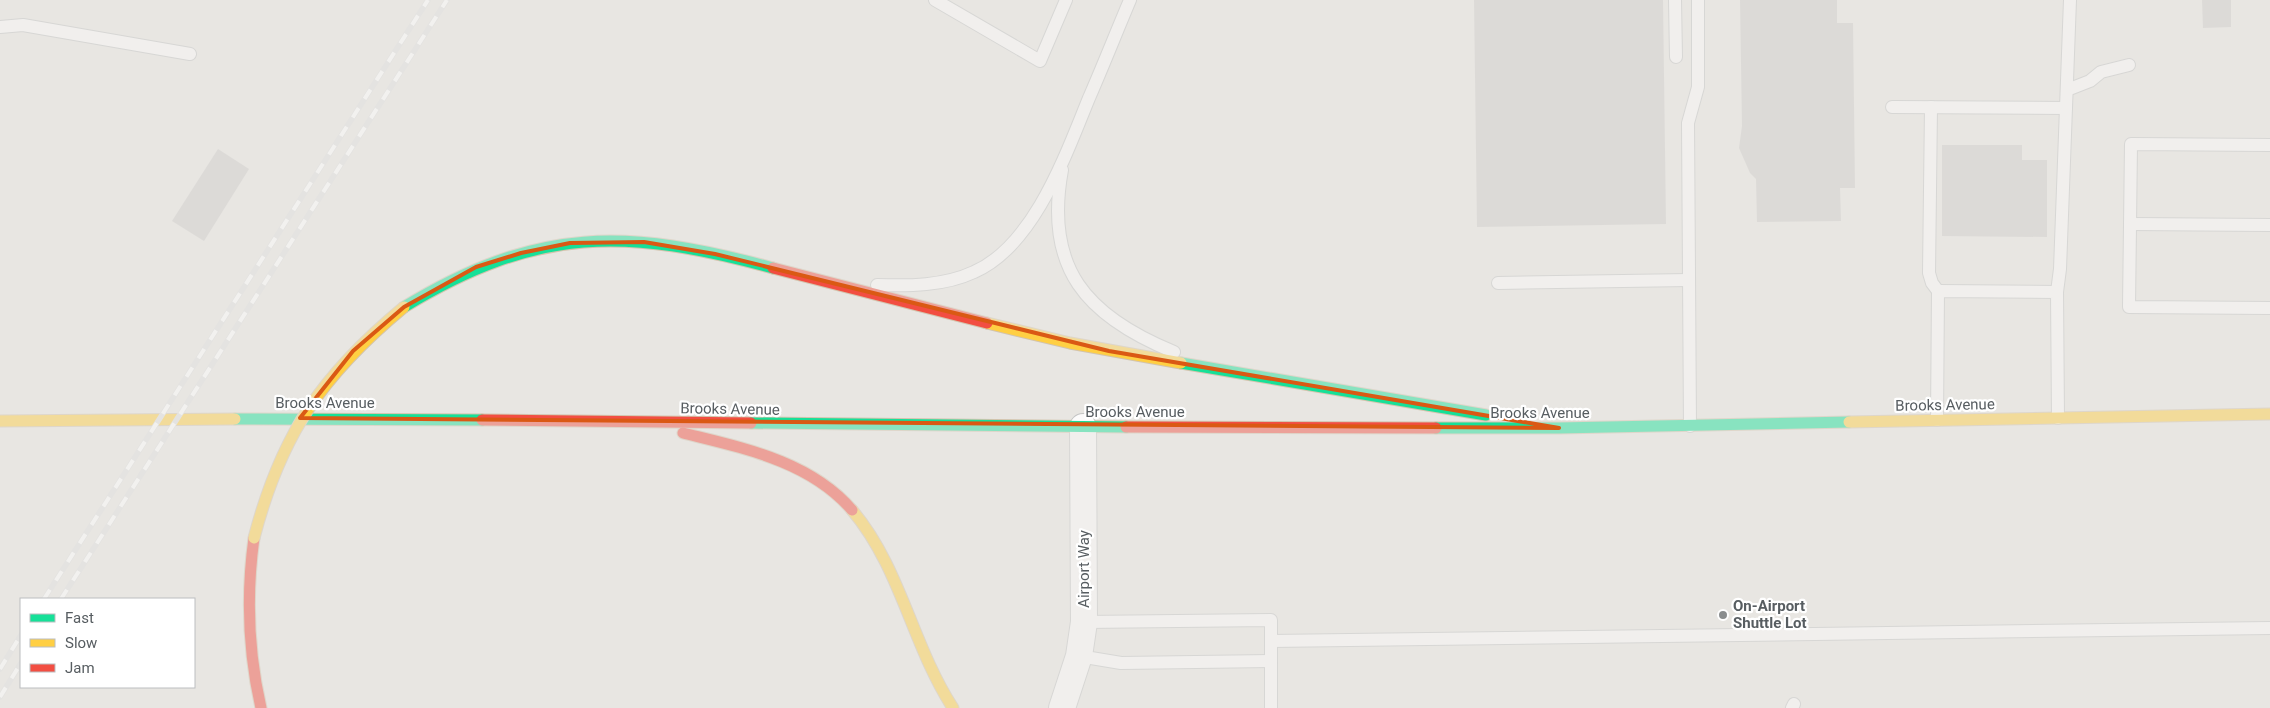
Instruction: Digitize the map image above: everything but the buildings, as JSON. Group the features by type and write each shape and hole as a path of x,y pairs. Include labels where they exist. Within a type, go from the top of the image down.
{"main road":[{"path":"260,708 251,666 247,618 249,570 260,512 273,471 306,407 320,387 353,351 404,307 432,289 476,267 546,247 619,240 668,244 724,256 1054,339 1559,428"},
{"name":"Brooks Avenue","path":"0,421 350,418 1083,427 1559,428 2270,414"},
{"path":"618,422 679,432 735,447 786,466 828,486 873,539 882,554 933,675 953,708"}],"street":[{"name":"Airport Way","path":"1062,708 1079,656 1084,622 1083,427"}],"lane":[{"path":"935,0 1040,61 1066,0"},
{"path":"822,281 860,285 914,285 946,281 975,272 1007,248 1027,223 1066,153 1130,0"},
{"path":"1675,0 1676,57"},
{"path":"1690,426 1688,123 1698,87 1698,0"},
{"path":"2058,418 2057,292 2060,269 2068,90 2070,0"},
{"path":"0,27 23,25 190,54"},
{"path":"2068,90 2077,87 2101,72 2129,65"},
{"path":"1892,108 2066,108"},
{"path":"1931,108 1929,273 1932,283 1938,291 1937,420"},
{"path":"2270,145 2131,144 2129,306 2270,308"},
{"path":"1066,153 1060,183 1059,232 1065,260 1083,291 1112,319 1144,338 1183,356 1234,372"},
{"path":"2130,224 2270,225"},
{"path":"1498,283 1689,280"},
{"path":"1938,291 2057,292"},
{"path":"1084,622 1270,620 1272,708"},
{"path":"1271,641 2270,628"},
{"path":"1079,656 1121,663 1271,661"}],"highlighted area":[{"path":"644,242 715,254 1109,351 1559,428 300,418 353,351 404,307 476,267 521,253 570,243"}],"railway":[{"path":"45,598 428,0"},
{"path":"62,598 447,0"},
{"path":"0,669 20,637"},
{"path":"0,697 20,665"}],"traffic: fast":[{"path":"404,307 452,280 497,261 541,249 584,242 627,241 672,246 721,255 773,268"},
{"path":"1181,363 1486,415"},
{"path":"235,419 482,420"},
{"path":"1436,428 1559,428 1849,422"},
{"path":"751,423 1126,427"}],"traffic: slow":[{"path":"254,538 277,468 308,409 350,357 404,307"},
{"path":"987,323 1070,343 1181,363"},
{"path":"1849,422 2270,414"},
{"path":"0,421 235,419"},
{"path":"852,510 869,533 883,557 927,659 953,708"}],"traffic: jam":[{"path":"773,268 987,323"},
{"path":"482,420 751,423"},
{"path":"1126,427 1436,428"},
{"path":"683,433 752,451 796,468 816,479 835,493 852,510"},
{"path":"254,538 249,602 253,666 261,708"}],"place":[{"name":"On-Airport Shuttle Lot","path":"1723,615"}]}
